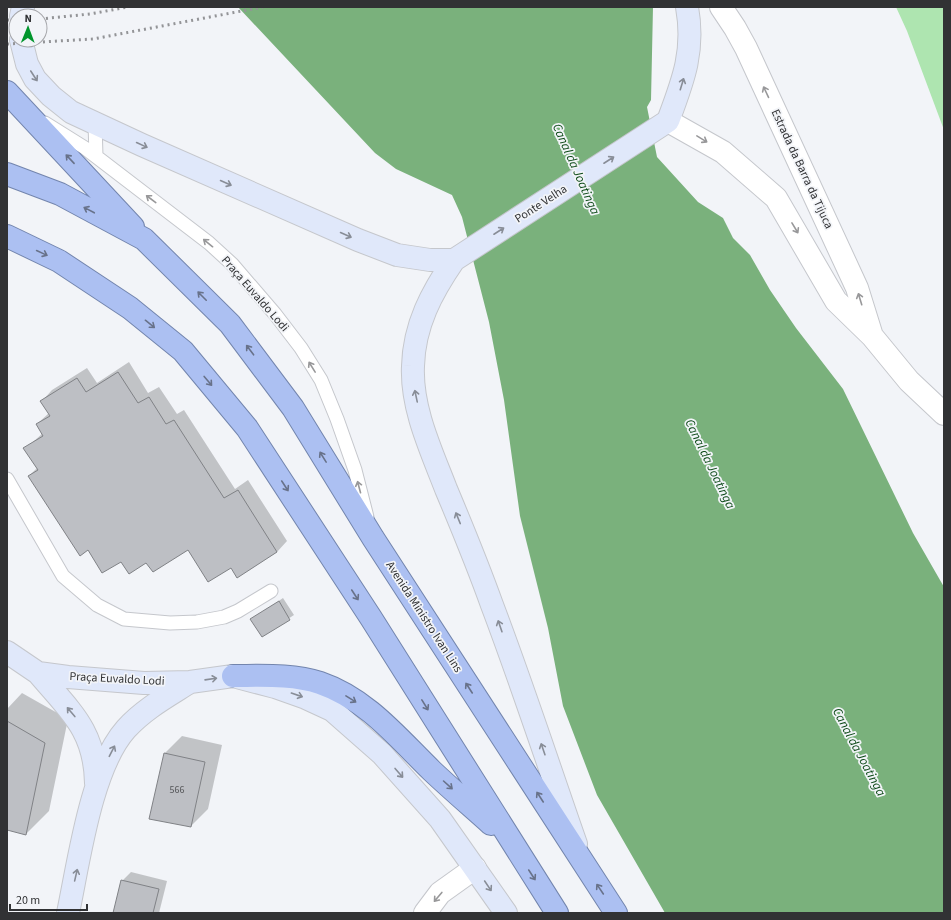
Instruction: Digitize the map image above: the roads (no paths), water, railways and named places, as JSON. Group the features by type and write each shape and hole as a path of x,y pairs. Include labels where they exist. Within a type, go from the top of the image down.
{"highway":[{"path":"7,92 144,239"},
{"path":"7,174 60,194 144,239"},
{"path":"7,236 60,261 130,308 183,351 247,428 371,618 557,913"},
{"name":"Avenida Ministro Ivan Lins","path":"144,239 230,324 293,408 373,538 616,913"},
{"path":"233,676 291,677 320,683 341,692 365,707 394,732 432,770 511,842"}],"main road":[{"path":"664,124 682,84 690,48 687,7"},
{"path":"23,48 27,64 43,89 71,112 377,248 396,255 413,258 460,256"},
{"name":"Ponte Velha","path":"460,256 664,124"},
{"path":"460,256 431,295 421,318 415,342 413,366 414,387 421,420 435,460 493,606 584,865"},
{"name":"Praça Euvaldo Lodi","path":"7,652 38,673 105,681 190,682 233,676"},
{"path":"38,673 75,716 84,730 92,746 96,764 96,786 68,913"},
{"path":"233,676 281,689 332,710 382,754 440,819 506,913"},
{"path":"96,786 114,748 126,729 143,713 190,682"}],"street":[{"name":"Estrada da Barra da Tijuca","path":"721,7 746,48 853,281 872,336"},
{"name":"Estrada da Barra da Tijuca","path":"664,124 723,152 776,198 836,301 872,336 910,381 944,414"},
{"path":"425,913 440,893 475,868"}],"lane":[{"name":"Praça Euvaldo Lodi","path":"22,108 96,156 203,239 232,264 275,314 296,342 321,380 355,470 373,538"},
{"path":"95,123 96,156"},
{"path":"7,479 63,576 97,605 124,619 170,623 197,622 217,618 238,611 271,591"}],"water":[{"name":"Canal da Joatinga","path":"238,7 653,7 651,100 647,107 657,157 698,202 723,218 733,238 750,255 770,290 796,328 843,389 913,533 944,587 944,913 665,913 597,795 563,706 548,628 520,516 504,400 489,322 462,217 452,195 396,169 375,153"}],"railway":[{"path":"48,18 90,14 128,7"},
{"path":"7,44 93,39 263,7"}]}
